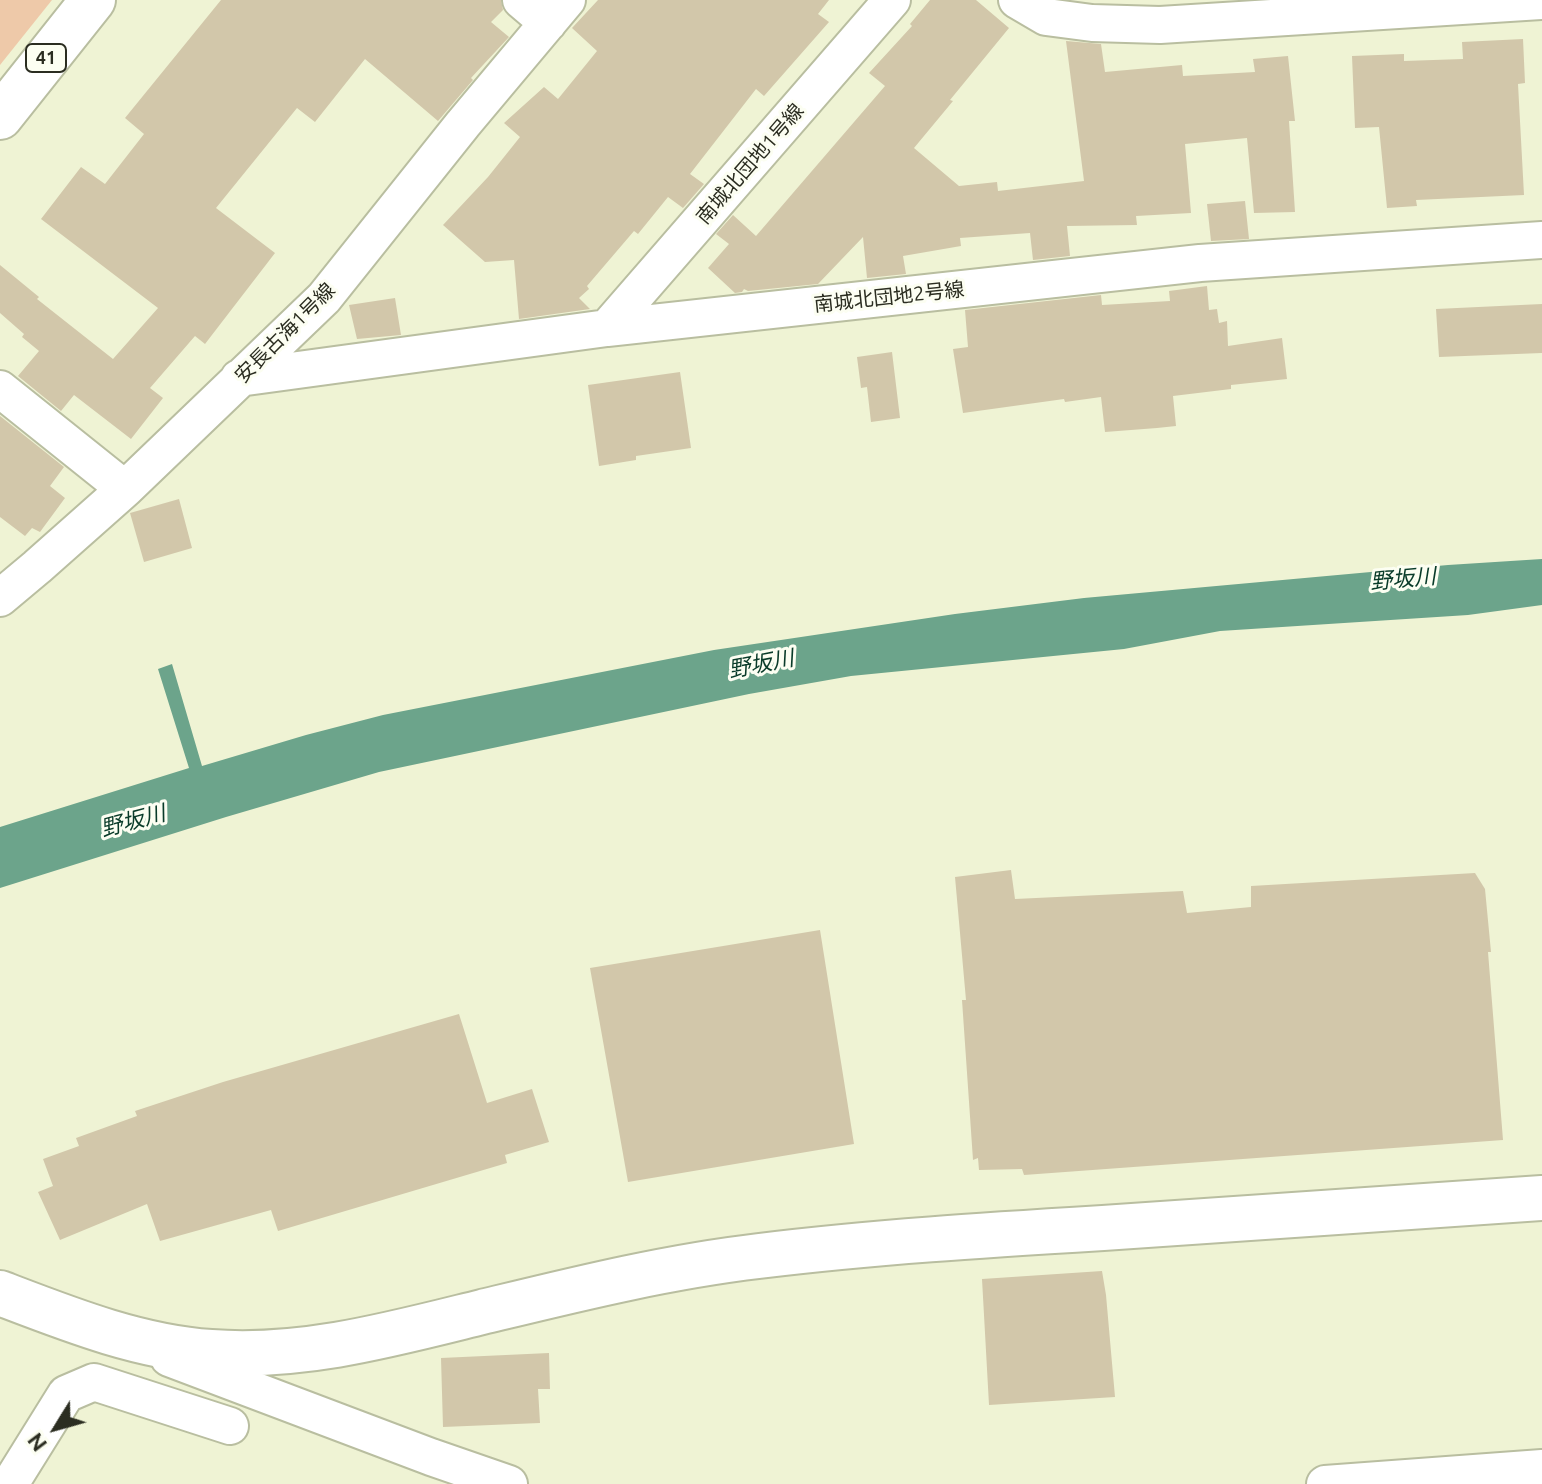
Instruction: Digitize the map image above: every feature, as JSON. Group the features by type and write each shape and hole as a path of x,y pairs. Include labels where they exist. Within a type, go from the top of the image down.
{"street":[{"name":"41","path":"0,117 93,0"},
{"name":"南城北団地1号線","path":"607,328 892,0"},
{"path":"1017,0 1046,17 1092,23 1160,25 1542,1"},
{"name":"安長古海1号線","path":"0,598 125,489 324,298 463,124 545,8"},
{"name":"南城北団地2号線","path":"239,378 607,328 1200,263 1542,240"},
{"path":"0,389 125,489"},
{"path":"82,1325 167,1346 209,1352 292,1351 372,1338 638,1275 755,1256 882,1243 1542,1198"},
{"path":"0,1293 509,1484"},
{"path":"10,1484 66,1394 94,1382 230,1426"},
{"path":"1325,1484 1542,1468"}],"shaded area":[{"path":"0,0 52,0 0,65"}],"water":[{"name":"野坂川","path":"1542,559 1542,605 1468,615 1220,631 1124,649 851,676 749,694 379,772 0,888 0,827 189,768 158,669 172,664 202,766 383,715 714,650 1084,598"}],"building":[{"path":"221,0 501,0 503,10 491,22 509,37 471,78 473,80 438,121 365,59 315,122 297,108 216,208 275,253 205,344 195,336 150,388 163,398 131,439 74,395 61,411 18,376 39,351 0,313 0,265 39,297 37,299 113,359 158,308 41,219 81,167 105,184 144,134 125,118"},
{"path":"598,0 829,0 818,14 829,22 764,96 756,89 690,174 704,184 683,208 668,197 638,234 634,231 587,286 589,289 579,298 590,309 519,319 514,260 485,262 443,225 520,137 504,123 544,87 558,99 597,51 572,28"},
{"path":"930,0 976,0 1009,28 914,148 959,186 997,182 998,191 1084,181 1066,41 1101,44 1105,72 1182,65 1183,76 1255,72 1253,59 1288,56 1295,121 1289,121 1295,212 1254,213 1247,138 1185,144 1191,213 1136,216 1137,225 1067,226 1070,256 1033,260 1030,233 960,238 961,246 903,256 906,274 867,278 863,237 818,284 744,289 735,293 708,268 729,244 716,234 733,215 756,236 885,86 869,73 912,26 910,24"},
{"path":"1523,39 1525,83 1518,84 1524,195 1416,200 1417,206 1387,208 1379,127 1355,128 1352,56 1404,54 1404,61 1463,59 1462,42"},
{"path":"1245,201 1249,239 1211,241 1207,204"},
{"path":"1207,286 1209,310 1217,309 1219,323 1227,321 1228,346 1282,338 1287,379 1173,396 1176,426 1157,428 1105,432 1101,397 963,413 953,349 968,347 965,310 1101,295 1102,305 1170,301 1169,291"},
{"path":"395,298 401,335 357,339 349,305"},
{"path":"1542,304 1542,353 1439,357 1436,309"},
{"path":"892,352 900,418 871,422 867,387 861,388 857,357"},
{"path":"680,372 691,448 636,456 636,460 599,466 588,385"},
{"path":"0,416 64,467 50,486 65,498 40,532 32,528 25,536 0,517"},
{"path":"179,499 192,548 144,562 130,513"},
{"path":"1011,870 1015,899 1183,891 1187,913 1251,907 1251,886 1475,873 1485,889 1503,1140 1024,1175 1022,1169 979,1170 978,1158 973,1160 962,1000 966,1000 955,877"},
{"path":"820,930 854,1144 628,1182 590,968"},
{"path":"459,1014 487,1103 532,1089 549,1142 505,1155 507,1163 278,1231 271,1210 160,1241 147,1204 60,1240 38,1192 53,1186 43,1159 79,1146 76,1138 137,1116 135,1111 223,1082"},
{"path":"1102,1271 1115,1397 989,1405 982,1279"},
{"path":"549,1353 550,1389 538,1389 540,1423 443,1427 441,1358"}]}
